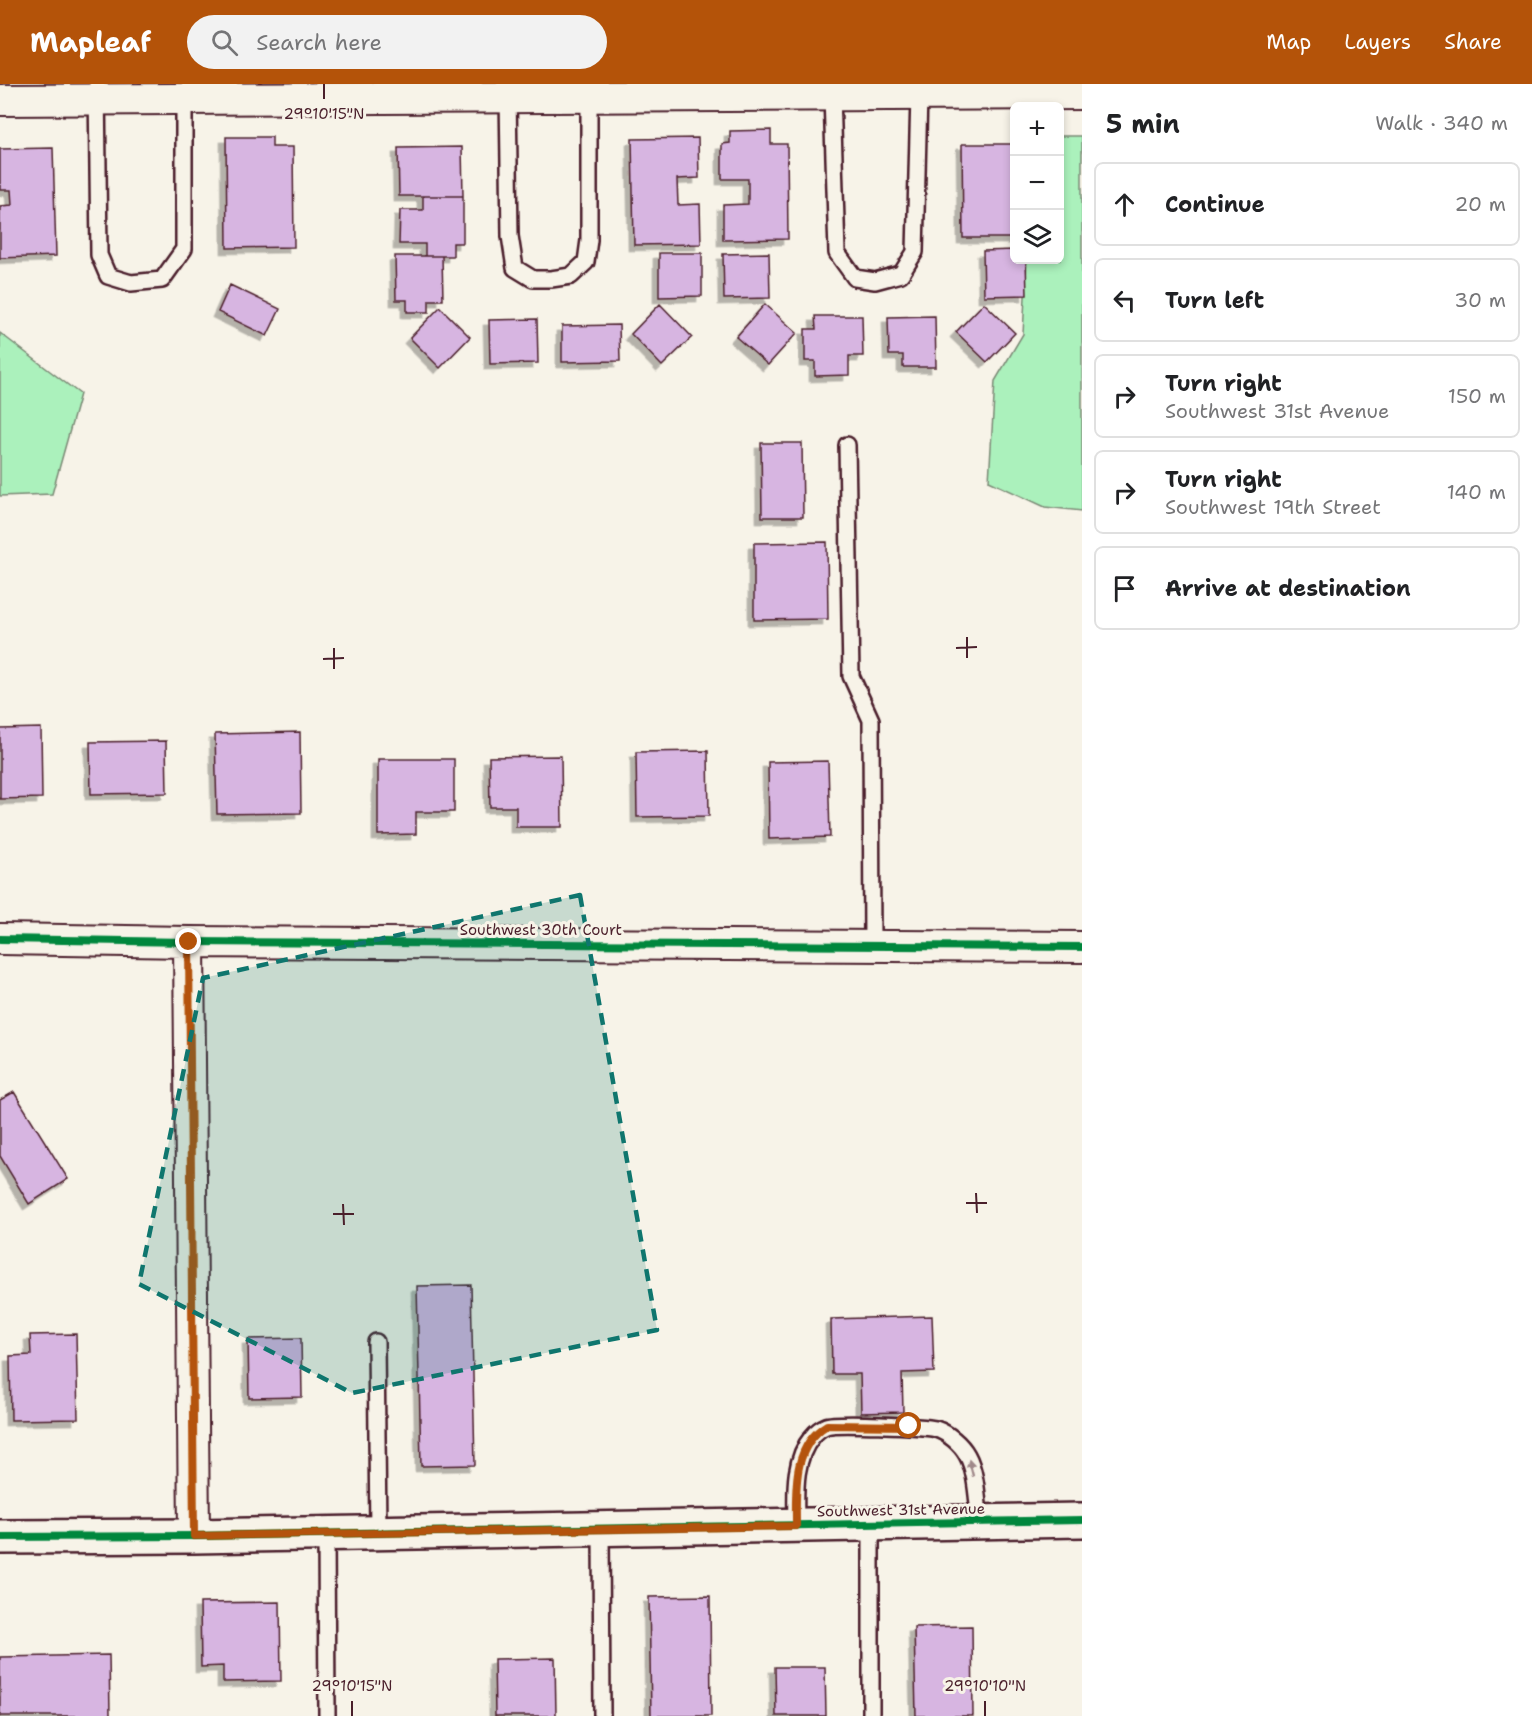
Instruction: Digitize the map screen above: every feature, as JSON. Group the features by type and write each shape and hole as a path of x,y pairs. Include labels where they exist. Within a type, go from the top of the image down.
{"street":[{"path":"0,100 97,92 589,90 832,95 1082,94"},
{"name":"Southwest 30th Court","path":"0,939 1082,947"},
{"path":"189,942 194,1536"},
{"name":"Southwest 31st Avenue","path":"0,1537 194,1536 1082,1520"}],"lane":[{"path":"508,91 510,236 515,268 533,279 551,279 571,276 586,262 589,240 589,90"},
{"path":"97,92 99,255 108,276 131,283 162,280 184,249 184,92"},
{"path":"832,95 837,253 855,278 875,280 901,274 915,252 919,95"},
{"path":"847,445 851,676 871,720 872,946"},
{"path":"376,1341 378,1532"},
{"path":"796,1526 798,1466 804,1449 812,1437 827,1425 909,1426 936,1429 948,1436 967,1454 972,1468 980,1522"},
{"path":"871,1524 871,1716"},
{"path":"601,1528 602,1716"},
{"path":"326,1533 327,1716"}],"highlighted area":[{"path":"580,895 657,1330 352,1393 139,1284 203,978"}],"green space":[{"path":"1064,136 1082,136 1082,511 1045,507 989,481 995,381 1023,334 1027,264 1064,264"},
{"path":"0,333 80,394 52,494 0,496"}],"building":[{"path":"771,130 771,144 787,144 788,239 723,240 723,205 748,204 748,179 722,179 722,144 730,143 730,131"},
{"path":"226,137 272,137 272,147 293,147 294,247 227,248"},
{"path":"698,138 699,178 677,179 678,205 700,204 701,244 634,245 632,139"},
{"path":"962,144 1010,144 1010,238 963,238"},
{"path":"462,147 463,196 399,196 398,148"},
{"path":"53,148 56,256 0,258 0,206 12,205 11,190 0,190 0,149"},
{"path":"423,196 463,196 463,243 453,243 453,256 425,256 425,244 399,244 400,210 423,210"},
{"path":"1010,250 1010,264 1026,264 1027,295 984,296 983,251"},
{"path":"659,253 702,253 702,296 659,297"},
{"path":"769,253 770,298 724,299 723,254"},
{"path":"395,256 442,256 443,300 429,300 429,312 407,312 407,300 396,300"},
{"path":"230,285 280,309 267,336 218,312"},
{"path":"984,303 1015,333 987,362 956,332"},
{"path":"660,304 692,337 662,366 631,334"},
{"path":"765,304 797,333 768,365 736,337"},
{"path":"440,307 470,337 440,368 410,338"},
{"path":"815,316 862,316 863,356 849,356 849,375 815,376 815,361 805,361 805,329 816,329"},
{"path":"935,316 936,367 903,367 903,355 889,355 888,317"},
{"path":"537,319 538,363 490,364 489,320"},
{"path":"619,325 620,361 562,362 562,326"},
{"path":"761,443 802,443 803,517 762,517"},
{"path":"827,542 828,619 754,620 754,543"},
{"path":"41,728 42,798 0,799 0,729"},
{"path":"300,732 301,813 217,814 215,734"},
{"path":"166,741 167,793 91,794 90,742"},
{"path":"708,751 709,816 637,817 636,752"},
{"path":"561,756 562,827 516,827 516,807 490,807 489,757"},
{"path":"378,759 454,759 454,812 416,812 416,834 378,835"},
{"path":"828,761 830,837 769,839 768,762"},
{"path":"14,1092 68,1179 29,1204 0,1156 0,1100"},
{"path":"471,1285 475,1465 421,1466 417,1286"},
{"path":"932,1316 934,1372 902,1373 903,1412 861,1413 860,1374 832,1374 831,1319"},
{"path":"76,1334 78,1419 11,1420 10,1356 31,1355 30,1335"},
{"path":"301,1338 302,1397 249,1398 248,1339"},
{"path":"710,1596 711,1716 651,1716 649,1597"},
{"path":"280,1602 281,1681 223,1682 223,1666 201,1667 200,1603"},
{"path":"972,1626 973,1716 916,1716 914,1627"},
{"path":"109,1655 110,1716 0,1716 0,1657"},
{"path":"555,1658 556,1716 495,1716 494,1659"},
{"path":"775,1667 825,1667 826,1716 776,1716"}],"cycle path":[{"path":"0,939 1082,947"},
{"path":"0,1537 194,1536 1082,1520"}],"route":[{"path":"189,942 194,1536 796,1526 798,1466 804,1449 820,1429 827,1425 909,1426"}]}
